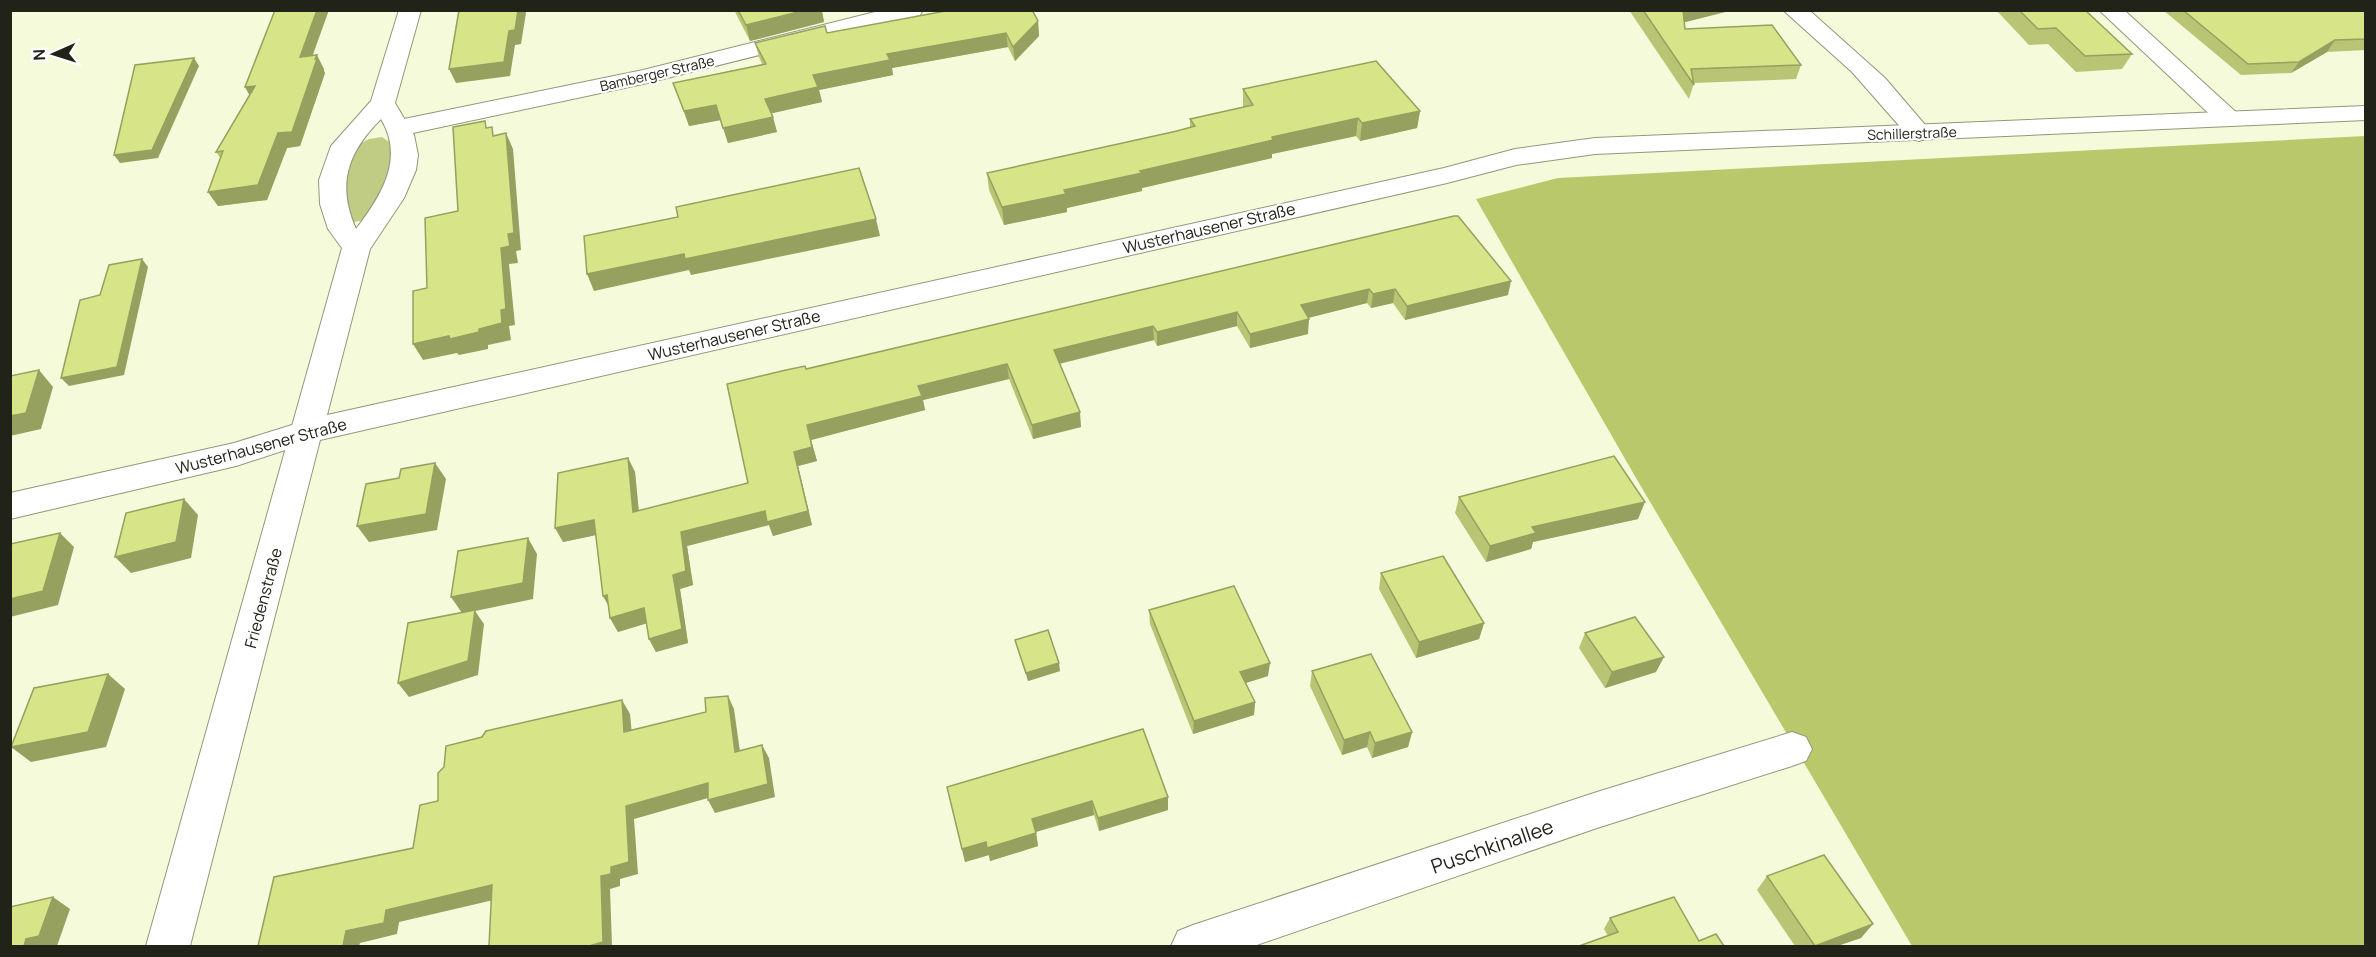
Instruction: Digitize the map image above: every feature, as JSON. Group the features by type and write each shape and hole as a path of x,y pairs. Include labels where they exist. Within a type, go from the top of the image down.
{"street":[{"path":"356,248 342,229 333,204 332,180 344,146 383,104 410,10"},
{"name":"Bamberger Straße","path":"399,128 643,77 912,10"},
{"path":"1794,10 1856,62 1919,133"},
{"path":"2110,10 2229,119"},
{"name":"Friedenstraße","path":"168,946 356,248 400,181 406,160 399,128 383,104"},
{"name":"Schillerstraße","path":"1460,171 1515,157 1595,146 2366,113"},
{"name":"Wusterhausener Straße","path":"10,506 213,459 308,431 1460,171"},
{"name":"Puschkinallee","path":"1193,946 1612,805 1792,749"}],"green space":[{"path":"2365,136 2365,946 1912,946 1636,478 1476,199 1558,178"},
{"path":"382,137 392,144 395,160 385,186 365,220 354,222 341,202 343,178 354,147 369,139"}],"building":[{"path":"275,10 317,10 300,57 317,55 315,59 317,59 292,132 278,133 258,185 208,192 223,151 216,152 255,86 245,87"},
{"path":"459,10 518,10 515,30 509,31 504,62 449,69"},
{"path":"738,10 806,10 746,25"},
{"path":"951,10 1032,10 1038,21 1013,47 1006,33 887,54 890,60 813,75 818,87 765,99 773,117 723,128 716,105 684,111 673,83 766,64 755,43 825,26 827,33"},
{"path":"1643,10 1683,10 1685,29 1772,25 1801,65 1691,69 1694,85"},
{"path":"2019,10 2085,10 2132,54 2085,56 2056,28 2038,29"},
{"path":"2183,10 2366,10 2366,39 2335,40 2299,62 2248,64"},
{"path":"194,58 152,150 114,155 135,65"},
{"path":"1376,61 1420,111 1362,123 1358,118 1272,137 1273,140 1064,190 1066,194 1002,207 987,173 1195,126 1190,119 1253,105 1243,89"},
{"path":"485,121 486,128 492,127 493,136 506,133 514,233 508,234 510,246 501,248 506,309 501,310 502,323 479,329 479,332 450,339 449,336 413,344 413,291 427,288 425,218 458,211 453,127"},
{"path":"859,168 876,219 685,259 684,254 587,274 584,236 678,217 676,207"},
{"path":"1458,216 1511,281 1407,306 1395,289 1373,294 1369,289 1301,305 1309,319 1250,334 1237,312 1157,332 1153,326 1054,350 1080,412 1032,425 1007,364 918,386 922,396 807,425 812,447 794,452 808,511 767,522 765,511 681,532 686,571 673,575 682,629 649,639 644,608 610,618 607,595 603,596 594,520 555,528 558,473 628,458 633,512 748,483 727,384 805,366 806,369"},
{"path":"142,259 117,367 61,378 80,300 100,295 109,265"},
{"path":"39,370 26,413 10,416 10,376"},
{"path":"1614,456 1645,502 1532,527 1536,533 1490,546 1459,497"},
{"path":"435,463 426,514 357,526 366,484 399,478 401,469"},
{"path":"184,499 176,542 115,557 126,513"},
{"path":"60,533 43,591 10,599 10,544"},
{"path":"528,538 523,583 451,597 458,551"},
{"path":"1443,556 1484,623 1419,642 1381,573"},
{"path":"1234,586 1270,663 1240,672 1255,702 1194,721 1149,610"},
{"path":"475,610 468,661 398,683 408,623"},
{"path":"1635,617 1664,657 1612,672 1585,633"},
{"path":"1048,630 1059,663 1026,673 1015,640"},
{"path":"1371,654 1412,732 1375,743 1370,732 1344,740 1312,671"},
{"path":"108,674 88,732 11,747 34,688"},
{"path":"728,696 735,752 762,745 768,784 708,800 708,783 626,806 629,862 611,867 611,874 601,876 603,942 589,946 489,946 492,885 386,910 384,923 346,931 343,946 258,946 274,877 413,848 420,805 438,801 438,773 444,767 446,746 482,737 486,731 622,700 624,732 706,712 705,698"},
{"path":"1143,729 1168,797 1098,818 1092,801 1032,819 1036,833 987,848 986,842 962,849 947,787"},
{"path":"1824,855 1873,924 1815,946 1767,876"},
{"path":"53,897 39,936 26,939 24,946 10,946 10,907"},
{"path":"1674,897 1699,941 1716,934 1724,946 1579,946 1618,932 1610,918"}]}
